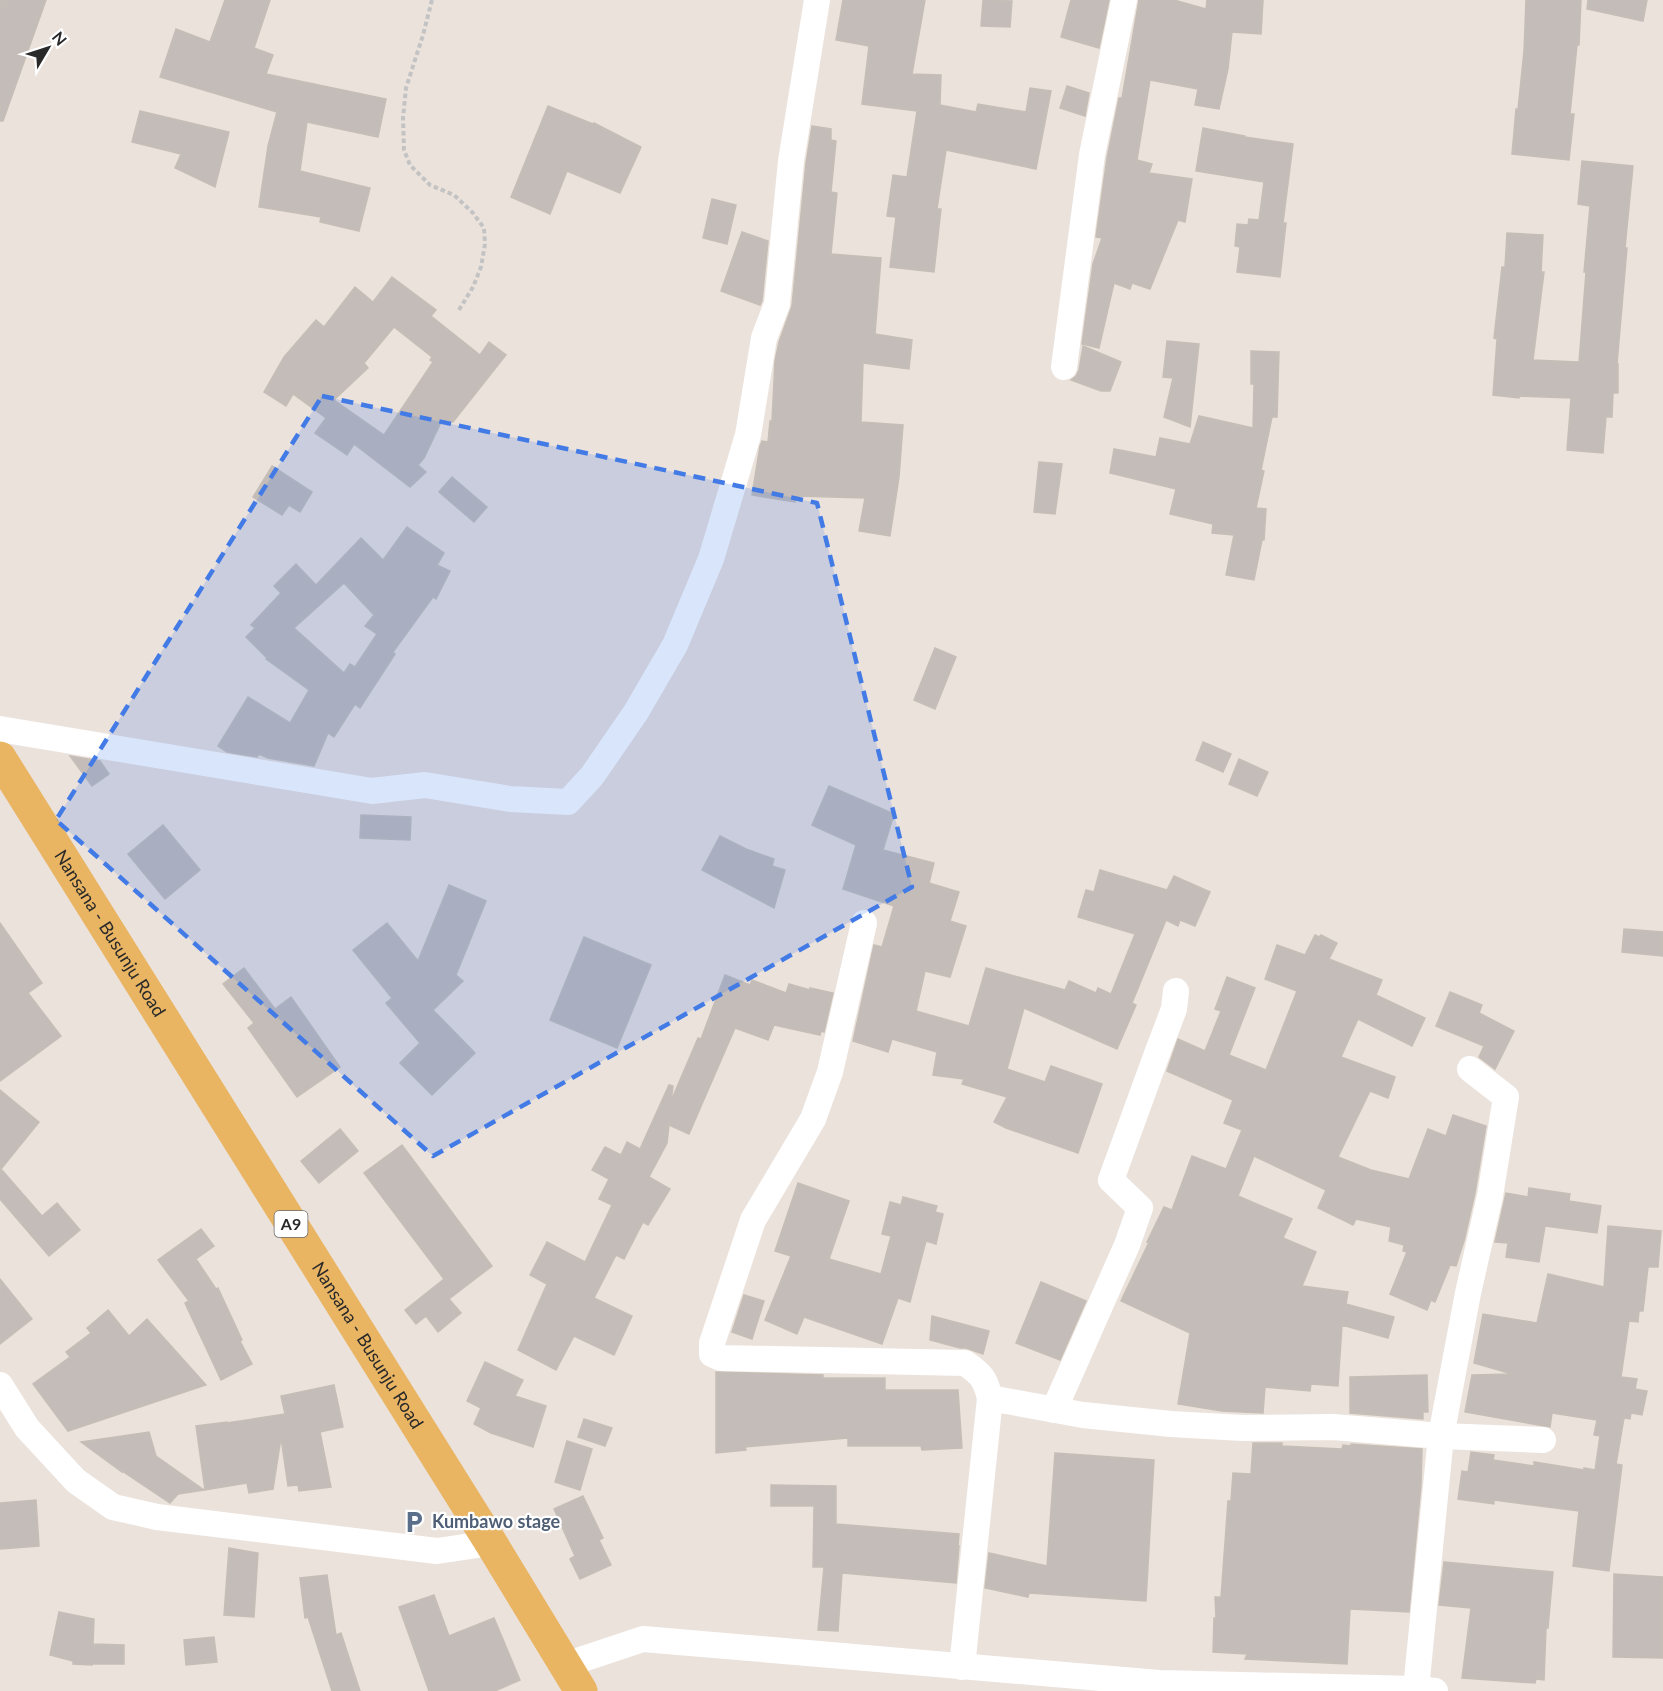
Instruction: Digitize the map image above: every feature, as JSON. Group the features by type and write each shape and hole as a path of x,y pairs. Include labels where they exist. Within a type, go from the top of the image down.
{"main road":[{"name":"Nansana - Busunju Road","path":"0,758 573,1678"}],"street":[{"path":"0,729 372,792 425,785 510,799 568,802 592,776 636,712 675,645 711,559 748,435 764,338 777,304 791,161 817,0"},
{"path":"1064,367 1092,156 1124,0"},
{"path":"864,923 830,1072 813,1119 753,1220 712,1343 712,1354 721,1358 965,1363 980,1373 986,1383 990,1398 962,1667"},
{"path":"1054,1410 1127,1245 1140,1209 1111,1180 1174,1009 1176,991"},
{"path":"573,1678 643,1639 1159,1683 1426,1690 1442,1436 1468,1293 1490,1196 1506,1097 1470,1069"},
{"path":"0,1385 27,1428 76,1481 113,1507 157,1517 437,1551 491,1543"},
{"path":"990,1398 1083,1415 1171,1424 1243,1428 1333,1427 1442,1436 1543,1440"}],"path":[{"path":"432,0 406,88 403,118 404,150 410,165 430,185 454,195 473,213 484,228 485,244 481,267 473,287 459,310"}],"highlighted area":[{"path":"322,396 817,503 912,887 433,1156 56,820"}],"building":[{"path":"0,0 46,0 3,121 0,121"},
{"path":"225,0 270,0 254,48 273,55 266,74 386,99 378,137 307,122 300,171 370,188 359,231 320,222 321,217 259,207 268,146 277,112 160,77 176,29 210,42"},
{"path":"843,0 925,0 912,74 941,75 940,105 976,112 978,104 1026,112 1030,88 1051,91 1036,169 946,150 937,209 941,209 934,272 890,267 896,217 887,216 893,175 907,177 917,111 862,104 869,46 836,40"},
{"path":"983,0 1012,1 1010,27 981,26"},
{"path":"1071,0 1109,0 1099,48 1061,37"},
{"path":"1139,0 1174,0 1206,9 1207,0 1263,0 1261,34 1232,32 1228,69 1219,109 1195,105 1198,89 1150,80 1137,160 1152,164 1149,173 1192,179 1185,222 1178,220 1150,289 1132,283 1130,289 1114,283 1099,348 1082,344 1093,264 1102,238 1096,237 1107,158 1119,98 1122,98"},
{"path":"1526,0 1581,0 1579,45 1577,45 1570,114 1574,114 1569,160 1512,154 1524,51"},
{"path":"1588,0 1647,0 1643,21 1587,9"},
{"path":"1067,86 1089,93 1085,116 1060,108"},
{"path":"548,106 594,123 641,147 620,193 567,171 550,214 511,197"},
{"path":"140,111 229,132 215,187 175,168 181,154 132,142"},
{"path":"812,126 831,129 831,140 836,141 831,192 837,193 831,254 881,258 875,334 912,340 909,369 863,363 861,422 903,425 899,477 890,536 859,531 865,498 796,496 795,502 752,495 760,446 762,441 768,442 770,421 772,421 775,361 779,342 792,306 806,163"},
{"path":"1203,128 1293,144 1283,223 1286,223 1280,277 1237,272 1240,247 1235,246 1237,224 1248,225 1249,219 1259,220 1264,182 1196,171"},
{"path":"1582,161 1633,166 1617,364 1618,393 1613,393 1612,417 1606,417 1603,453 1567,450 1571,398 1519,396 1519,398 1493,395 1497,339 1494,338 1502,267 1505,267 1507,233 1543,235 1541,272 1544,272 1533,360 1579,362 1590,206 1578,204"},
{"path":"712,199 736,205 727,244 703,238"},
{"path":"742,232 768,241 760,305 721,291"},
{"path":"392,277 436,310 431,316 480,355 489,342 506,355 453,422 442,420 424,458 418,465 426,472 410,487 354,444 347,455 315,433 326,418 293,394 286,406 264,392 284,357 316,320 324,327 355,287 373,302","holes":["394,327 432,357 430,360 433,362 384,435 334,400 368,368 364,363"]},
{"path":"1167,341 1199,344 1190,427 1164,417 1173,378 1163,377"},
{"path":"1083,346 1121,362 1110,391 1101,391 1071,380 1079,370"},
{"path":"1251,351 1279,352 1277,417 1272,417 1256,508 1266,509 1264,540 1262,540 1254,580 1226,575 1234,535 1212,533 1213,524 1170,514 1176,489 1110,473 1114,449 1156,457 1160,438 1190,444 1199,416 1253,428 1254,384 1251,384"},
{"path":"1039,462 1062,464 1055,514 1034,512"},
{"path":"272,466 312,492 300,512 289,505 282,515 253,497"},
{"path":"452,477 487,507 474,522 439,492"},
{"path":"407,527 444,553 437,565 450,571 436,599 433,597 393,652 395,654 360,708 355,704 334,737 328,733 314,766 268,758 259,754 257,757 227,752 218,746 248,697 290,723 309,690 266,659 246,637 255,628 251,625 281,593 274,586 296,564 316,585 361,538 383,560","holes":["344,583 374,615 365,626 377,634 355,667 350,664 344,673 294,628"]},
{"path":"935,648 956,657 935,709 914,700"},
{"path":"1203,742 1231,754 1223,772 1196,760"},
{"path":"70,756 100,761 109,774 92,786"},
{"path":"1239,759 1268,772 1257,796 1229,784"},
{"path":"829,786 894,814 883,850 934,863 929,883 959,892 950,921 966,926 950,977 925,971 916,1011 969,1026 986,968 1065,990 1069,981 1096,993 1098,988 1111,994 1135,934 1078,917 1086,890 1094,892 1100,870 1167,890 1174,876 1210,892 1195,926 1180,920 1178,926 1166,920 1132,1003 1136,1005 1117,1049 1024,1008 1007,1069 1045,1082 1051,1066 1102,1084 1078,1153 994,1122 1007,1097 962,1084 964,1079 933,1075 937,1052 892,1039 888,1052 853,1041 874,945 882,947 894,906 843,889 856,845 812,825"},
{"path":"361,815 411,817 410,840 360,838"},
{"path":"163,825 200,870 165,899 128,854"},
{"path":"720,836 774,859 772,866 785,870 774,908 702,870"},
{"path":"449,885 486,901 456,975 463,981 433,1010 475,1053 432,1095 400,1063 420,1043 386,1003 392,998 353,950 387,923 418,961"},
{"path":"0,923 42,983 28,993 61,1036 0,1081"},
{"path":"1624,929 1663,932 1663,956 1622,952"},
{"path":"1315,935 1319,937 1321,935 1337,943 1329,959 1382,980 1376,995 1425,1018 1412,1046 1358,1019 1341,1057 1395,1077 1388,1098 1370,1091 1338,1157 1371,1170 1409,1179 1428,1129 1446,1136 1453,1115 1486,1126 1464,1241 1456,1266 1450,1265 1435,1302 1431,1300 1427,1310 1390,1294 1407,1252 1403,1251 1404,1245 1389,1241 1391,1227 1356,1219 1353,1225 1318,1208 1326,1190 1254,1156 1238,1196 1292,1219 1283,1238 1316,1252 1302,1286 1348,1292 1346,1304 1394,1317 1388,1338 1342,1325 1338,1386 1311,1384 1310,1391 1265,1387 1263,1413 1222,1411 1178,1404 1190,1333 1121,1301 1164,1207 1172,1210 1192,1156 1226,1169 1242,1130 1224,1123 1233,1100 1167,1071 1178,1039 1205,1051 1221,1011 1215,1009 1227,977 1255,988 1229,1055 1266,1070 1297,991 1265,979 1277,945 1305,955"},
{"path":"584,937 651,965 617,1048 550,1020"},
{"path":"244,968 275,1009 291,997 340,1067 297,1097 248,1028 254,1023 223,984"},
{"path":"725,975 750,985 752,980 786,993 789,984 833,993 824,1032 821,1031 820,1035 774,1025 768,1040 735,1028 689,1134 669,1125 667,1143 649,1177 670,1189 648,1225 643,1222 624,1259 616,1255 594,1298 632,1316 614,1355 574,1336 556,1370 518,1350 547,1284 530,1275 547,1242 585,1262 612,1205 599,1199 609,1179 592,1170 605,1147 621,1155 627,1142 640,1149 669,1085 673,1086 671,1101 698,1038 701,1039"},
{"path":"1450,992 1482,1005 1479,1013 1514,1031 1495,1069 1479,1057 1484,1046 1436,1026"},
{"path":"0,1090 39,1122 1,1169 42,1216 57,1203 80,1230 49,1256 0,1199"},
{"path":"340,1129 358,1151 319,1183 301,1161"},
{"path":"402,1145 492,1266 449,1299 461,1313 438,1332 426,1316 416,1324 405,1310 444,1279 364,1173"},
{"path":"798,1183 849,1201 829,1259 881,1274 891,1236 882,1234 890,1202 901,1205 903,1197 937,1206 935,1212 943,1214 936,1244 926,1241 910,1302 898,1298 882,1344 804,1317 797,1334 765,1320 791,1256 775,1251"},
{"path":"1529,1188 1570,1194 1569,1201 1601,1206 1597,1233 1545,1226 1539,1262 1506,1257 1508,1243 1495,1242 1506,1193 1528,1197"},
{"path":"1608,1226 1661,1231 1658,1267 1648,1267 1643,1311 1639,1311 1638,1322 1629,1321 1621,1377 1637,1379 1635,1389 1647,1391 1642,1415 1631,1413 1630,1419 1624,1418 1616,1464 1622,1465 1609,1571 1573,1566 1579,1511 1494,1500 1494,1504 1458,1499 1462,1471 1468,1472 1471,1452 1494,1455 1493,1460 1534,1466 1534,1462 1595,1470 1600,1436 1594,1435 1597,1420 1552,1413 1550,1427 1465,1412 1472,1375 1512,1374 1474,1363 1483,1314 1537,1323 1548,1274 1604,1287"},
{"path":"201,1229 214,1246 196,1259 216,1289 218,1288 252,1364 221,1380 185,1303 189,1301 158,1260"},
{"path":"0,1279 32,1319 0,1344"},
{"path":"1041,1282 1086,1301 1060,1360 1016,1343"},
{"path":"744,1295 764,1301 752,1339 732,1332"},
{"path":"108,1310 129,1336 147,1319 206,1385 68,1431 33,1384 70,1357 66,1352 91,1333 87,1328"},
{"path":"932,1316 989,1331 983,1354 930,1340"},
{"path":"485,1362 523,1380 515,1396 546,1406 533,1447 491,1433 474,1424 481,1408 467,1401"},
{"path":"716,1372 823,1375 823,1378 885,1378 885,1390 958,1390 962,1448 922,1450 921,1446 848,1446 848,1438 745,1447 746,1450 716,1453"},
{"path":"1427,1375 1428,1412 1423,1412 1423,1419 1350,1413 1350,1377"},
{"path":"334,1385 343,1427 320,1432 331,1487 299,1491 298,1485 288,1486 281,1438 273,1489 249,1493 247,1483 205,1490 196,1426 239,1421 241,1424 240,1421 285,1414 281,1396"},
{"path":"584,1419 612,1428 605,1446 578,1437"},
{"path":"149,1432 156,1456 204,1490 178,1494 170,1503 81,1442"},
{"path":"567,1441 592,1449 580,1490 555,1482"},
{"path":"1253,1443 1282,1443 1282,1446 1342,1449 1343,1445 1351,1446 1351,1444 1422,1449 1421,1485 1409,1612 1350,1609 1347,1664 1245,1659 1247,1654 1213,1652 1215,1597 1221,1597 1228,1501 1231,1501 1233,1473 1251,1474"},
{"path":"1055,1453 1154,1460 1146,1601 1029,1593 1028,1597 985,1588 989,1553 1047,1566"},
{"path":"771,1485 836,1486 836,1524 959,1534 956,1583 842,1573 838,1631 818,1630 824,1567 813,1567 814,1506 771,1506"},
{"path":"583,1496 603,1538 599,1540 611,1565 580,1579 570,1559 575,1556 554,1509"},
{"path":"36,1500 39,1546 0,1549 0,1503"},
{"path":"229,1548 258,1553 254,1617 224,1615"},
{"path":"1444,1562 1553,1572 1548,1628 1546,1628 1544,1680 1536,1679 1535,1683 1462,1678 1471,1608 1439,1605"},
{"path":"1614,1574 1663,1577 1663,1658 1613,1657"},
{"path":"327,1575 336,1635 341,1633 360,1691 332,1691 308,1617 305,1618 300,1578"},
{"path":"434,1595 449,1636 494,1618 520,1680 495,1691 429,1691 399,1607"},
{"path":"59,1612 94,1619 93,1644 124,1645 124,1664 73,1664 73,1661 50,1655"},
{"path":"214,1637 217,1662 186,1665 184,1640"}],"place":[{"name":"Kumbawo stage","path":"414,1522"}]}
